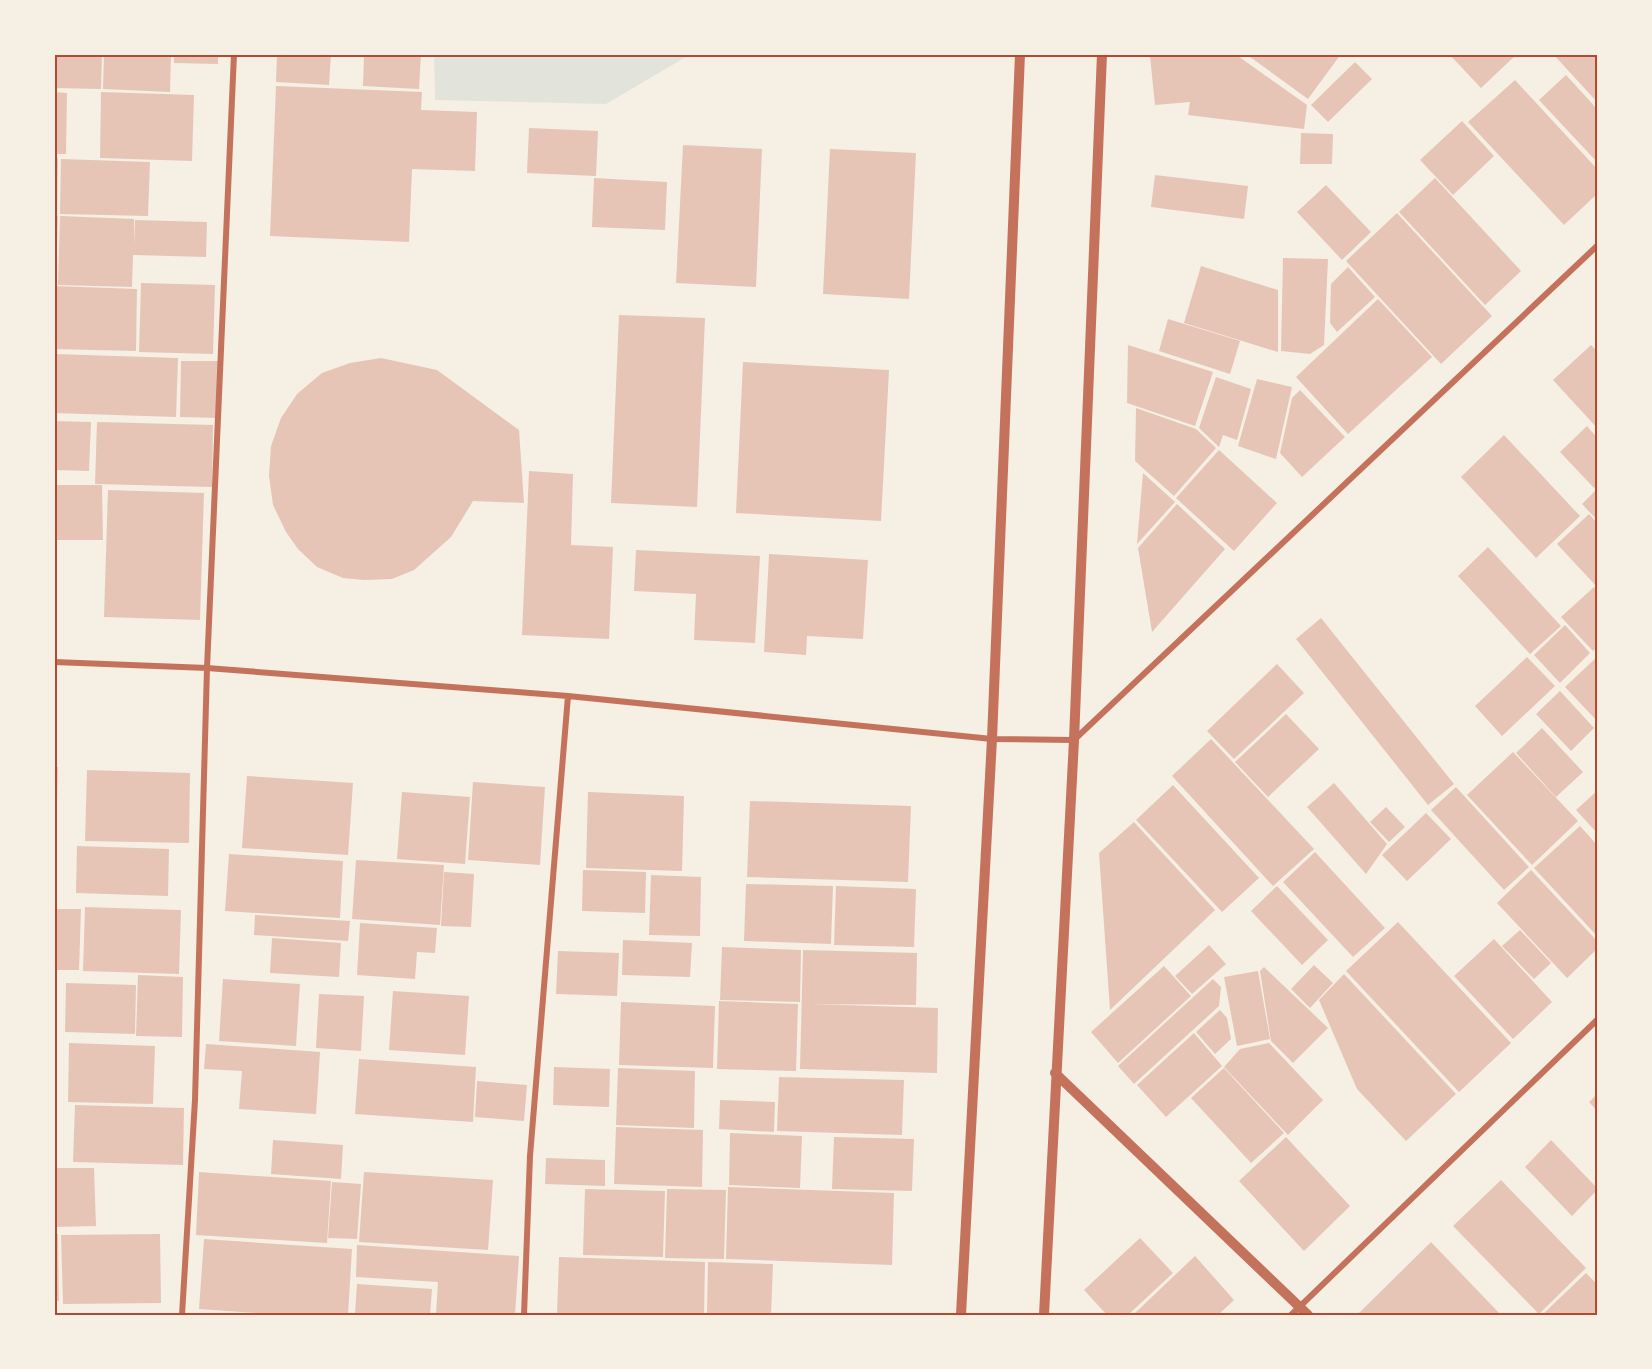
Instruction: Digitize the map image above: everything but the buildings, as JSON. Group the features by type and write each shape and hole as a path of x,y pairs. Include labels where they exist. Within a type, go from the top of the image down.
{"street":[{"path":"182,1315 195,1100 207,668 234,54"},
{"path":"961,1315 992,739 1020,54"},
{"path":"1044,1315 1074,740 1102,54"},
{"path":"54,662 207,668 568,696 992,739 1074,740 1598,245"},
{"path":"524,1315 530,1155 568,696"},
{"path":"1291,1315 1304,1311 1598,1019"},
{"path":"1055,1073 1304,1311"}],"shaded area":[{"path":"434,54 691,54 606,104 435,100"}]}
